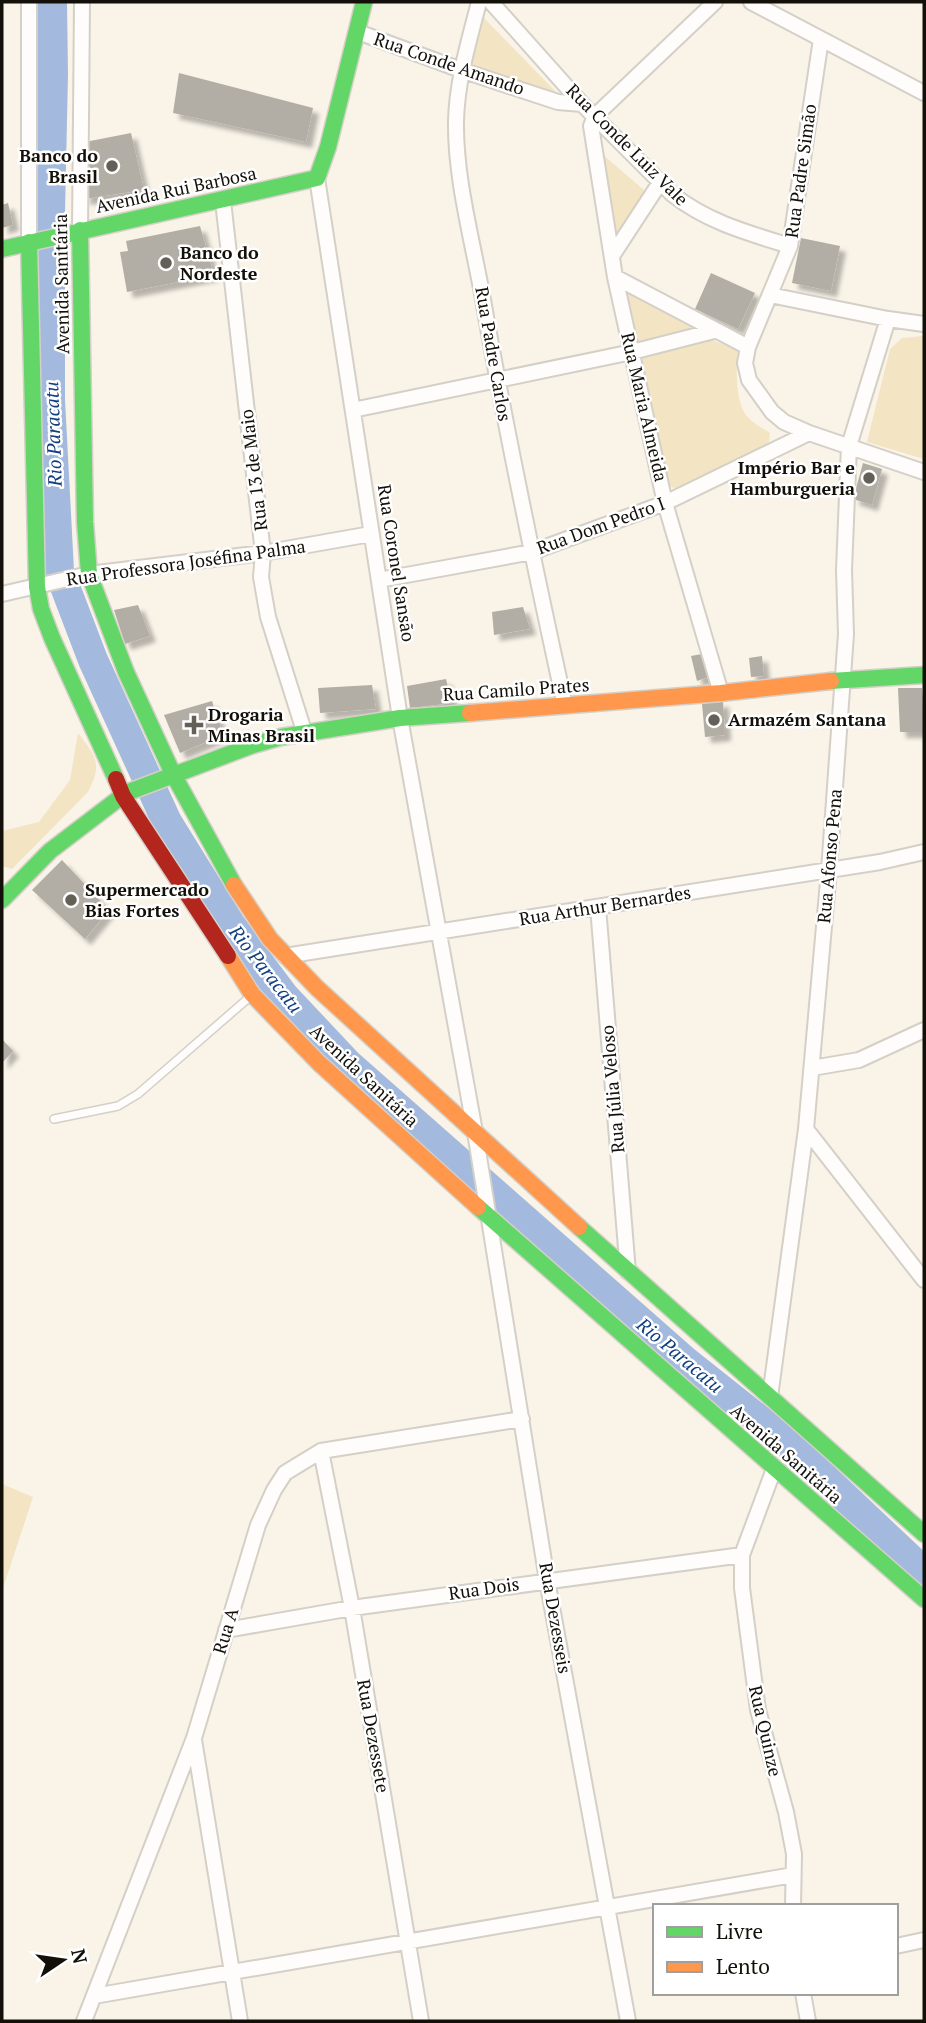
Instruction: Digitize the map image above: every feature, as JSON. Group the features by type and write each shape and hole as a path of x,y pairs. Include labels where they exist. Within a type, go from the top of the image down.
{"street":[{"name":"Avenida Sanitária","path":"29,2 41,609 124,794 252,994 319,1063 774,1469 924,1599"},
{"name":"Avenida Sanitária","path":"82,2 80,230 84,575 169,777 254,917 285,956 628,1272 924,1534"},
{"name":"Rua Coronel Sansão","path":"364,2 328,147 317,178 400,718 488,1214"},
{"name":"Rua Padre Carlos","path":"479,2 461,70 456,120 458,147 496,380 565,706"},
{"name":"Rua Conde Luiz Vale","path":"491,2 582,104 689,208 712,220 790,247"},
{"path":"595,116 715,2"},
{"path":"751,2 924,93"},
{"name":"Rua Conde Amando","path":"358,32 558,102 582,104"},
{"name":"Rua Padre Simão","path":"821,38 790,247 748,346 745,363 749,380 784,422 924,472"},
{"name":"Rua Maria Almeida","path":"595,116 591,126 615,277 665,503 721,693"},
{"name":"Avenida Rui Barbosa","path":"2,249 317,178"},
{"path":"612,256 661,181"},
{"name":"Rua 13 de Maio","path":"223,201 264,554 261,577 268,617 305,733"},
{"path":"615,277 714,331 748,346"},
{"path":"770,295 924,324"},
{"name":"Rua Afonso Pena","path":"770,1397 806,1129 829,870 844,680 844,570 849,446 888,319"},
{"path":"353,410 632,352 714,331"},
{"name":"Rua Dom Pedro I","path":"379,580 532,552 665,503 810,433"},
{"name":"Rua Professora Joséfina Palma","path":"2,594 84,575 264,554 372,534"},
{"name":"Rua Camilo Prates","path":"3,895 50,851 124,794 253,745 305,733 400,718 721,693 844,680 924,676"},
{"name":"Rua Arthur Bernardes","path":"285,956 880,862 924,852"},
{"name":"Rua Júlia Veloso","path":"598,907 628,1272"},
{"path":"812,1069 859,1060 924,1030"},
{"path":"806,1129 924,1280"},
{"name":"Rua Dezesseis","path":"488,1214 547,1580 628,2021"},
{"name":"Rua A","path":"84,2021 194,1738 258,1525 285,1473 321,1451 522,1419"},
{"name":"Rua Dezessete","path":"321,1451 352,1608 421,2021"},
{"path":"742,1555 774,1469"},
{"name":"Rua Dois","path":"226,1630 352,1608 742,1555"},
{"name":"Rua Quinze","path":"742,1555 743,1588 758,1710 786,1812 794,1854 793,1904"},
{"path":"194,1738 240,2021"},
{"path":"94,1996 793,1875"},
{"path":"898,1946 924,1940"},
{"path":"803,1995 808,2021"}],"lane":[{"path":"54,1119 118,1106 138,1094 252,994"}],"shaded area":[{"path":"483,17 556,92 467,64"},
{"path":"601,153 645,191 617,242"},
{"path":"624,289 700,329 637,346"},
{"path":"924,336 924,459 867,442 890,349 902,338"},
{"path":"707,338 738,350 740,402 749,419 770,433 769,442 762,449 689,487 676,489 668,485 641,364 644,353"},
{"path":"78,733 95,761 95,774 88,792 12,869 2,866 2,831 39,822 70,780"},
{"path":"2,1484 33,1497 2,1591"}],"building":[{"path":"179,73 313,108 306,142 173,113"},
{"name":"Banco do Brasil","path":"131,133 144,190 84,199 85,142"},
{"path":"8,203 13,225 2,228 2,205"},
{"name":"Banco do Nordeste","path":"200,226 214,275 127,292 120,252 128,251 126,241"},
{"path":"801,238 840,246 831,291 792,283"},
{"path":"711,273 755,293 738,329 695,309"},
{"name":"Império Bar e Hamburgueria","path":"863,463 882,469 872,505 853,499"},
{"path":"138,605 150,636 125,644 114,610"},
{"path":"523,607 530,629 494,635 492,612"},
{"path":"702,654 708,677 697,681 691,656"},
{"path":"762,656 764,676 751,677 749,658"},
{"path":"446,679 452,703 410,708 407,686"},
{"path":"372,685 376,709 320,713 318,688"},
{"path":"898,688 922,688 924,732 900,732"},
{"name":"Drogaria Minas Brasil","path":"212,701 223,735 180,753 164,715"},
{"name":"Armazém Santana","path":"723,701 725,735 705,737 702,704"},
{"name":"Supermercado Bias Fortes","path":"62,860 109,910 85,939 32,890"},
{"path":"2,1039 13,1051 2,1063"}],"waterway":[{"name":"Rio Paracatu","path":"52,2 50,400 59,571 93,660 167,822 230,924 284,996 348,1064 685,1361 781,1437 924,1572"}],"traffic: fast":[{"path":"2,249 317,178 328,147 364,2"},
{"path":"80,230 85,522 89,574 126,672 173,774 234,885"},
{"path":"29,242 37,587 41,609 52,638 116,779"},
{"path":"831,681 924,675"},
{"path":"2,900 50,851 126,793 281,737 400,718 470,713"},
{"path":"478,1207 924,1599"},
{"path":"579,1227 924,1534"}],"traffic: slow":[{"path":"470,713 721,693 831,681"},
{"path":"234,885 270,939 317,988 579,1227"},
{"path":"228,956 252,994 319,1063 478,1207"}],"traffic: jam":[{"path":"116,779 123,796 228,956"}],"place":[{"name":"Banco do Brasil","path":"112,166"},
{"name":"Banco do Nordeste","path":"166,263"},
{"name":"Império Bar e Hamburgueria","path":"869,478"},
{"name":"Armazém Santana","path":"714,720"},
{"name":"Drogaria Minas Brasil","path":"194,725"},
{"name":"Supermercado Bias Fortes","path":"71,900"}]}
